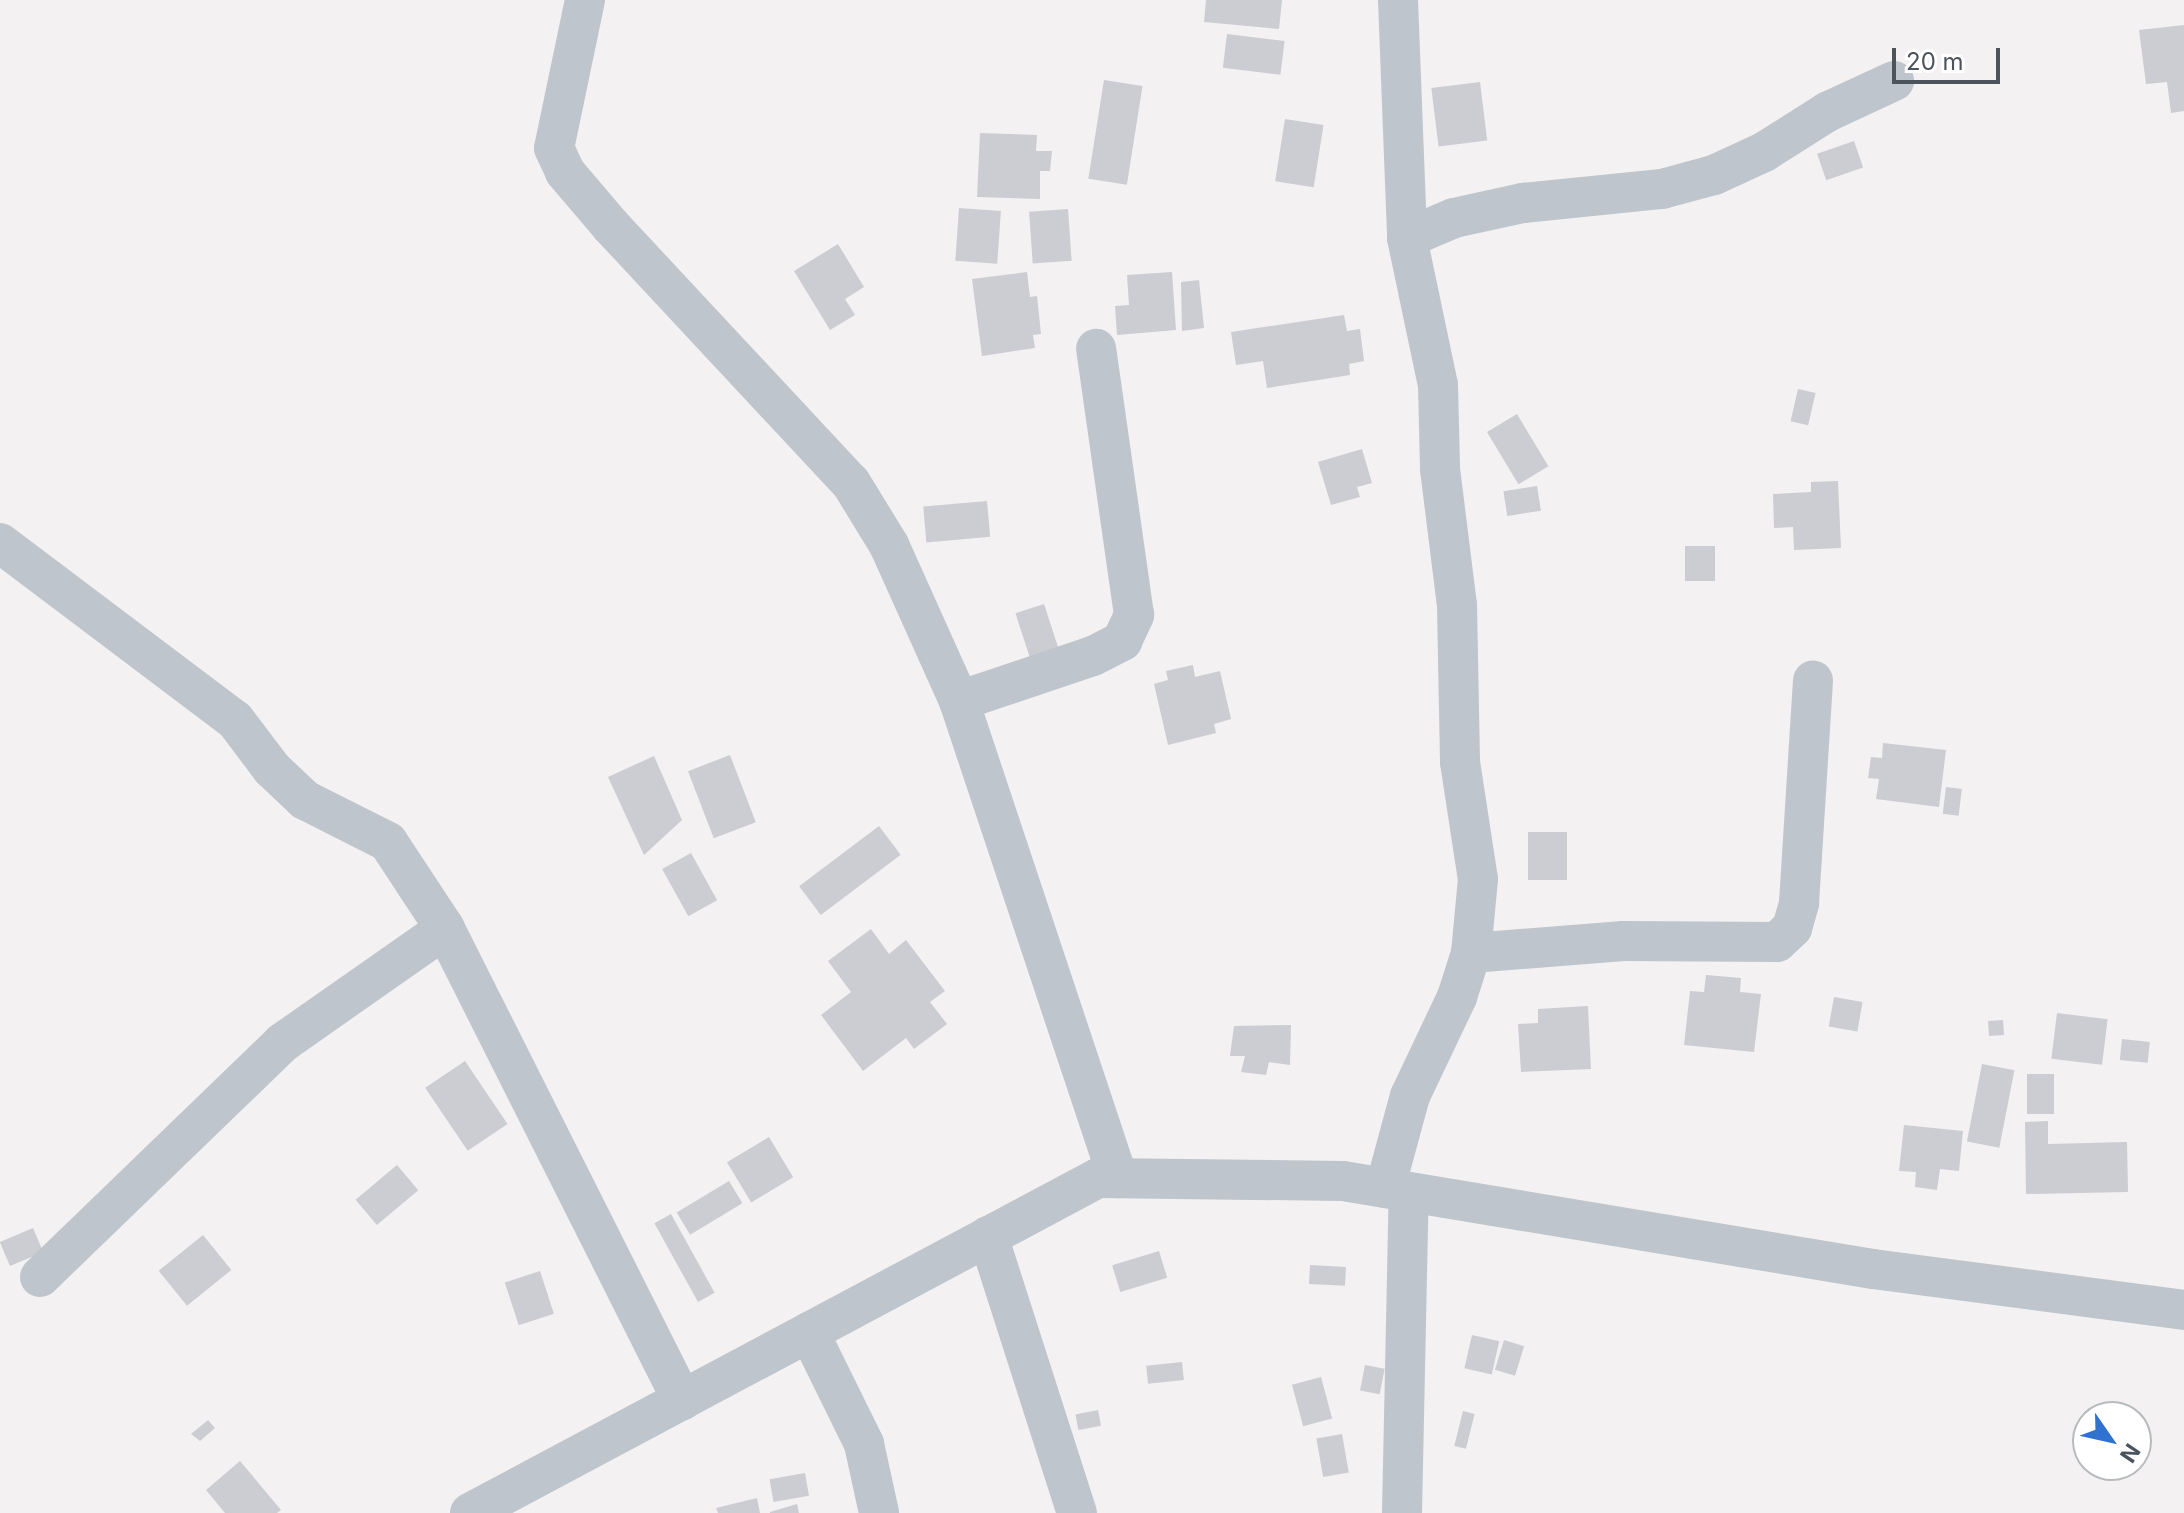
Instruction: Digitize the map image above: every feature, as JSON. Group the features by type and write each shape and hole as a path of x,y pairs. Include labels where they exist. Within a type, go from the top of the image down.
{"street":[{"path":"585,0 554,148 565,172 851,483 889,545 959,701 1118,1178"},
{"path":"1398,0 1407,238 1438,385 1440,469 1457,605 1460,762 1478,879 1471,953 1457,997 1410,1096 1397,1190 1402,1513"},
{"path":"1407,238 1454,218 1523,203 1662,189 1714,175 1764,152 1827,112 1894,81"},
{"path":"959,701 1093,656 1122,641 1134,615 1096,349"},
{"path":"0,543 235,720 272,769 305,800 388,842 445,929 682,1400"},
{"path":"1471,953 1624,941 1777,942 1792,928 1799,903 1813,680"},
{"path":"40,1277 282,1043 445,929"},
{"path":"470,1513 1098,1178 1343,1181 1873,1269 2184,1310"},
{"path":"988,1236 1077,1513"},
{"path":"809,1332 864,1444 879,1513"}],"building":[{"path":"1206,0 1282,0 1279,29 1204,22"},
{"path":"2184,25 2184,111 2171,113 2167,82 2146,84 2139,30"},
{"path":"1227,34 1285,41 1280,75 1223,68"},
{"path":"1104,80 1143,86 1127,185 1088,179"},
{"path":"1480,82 1487,141 1439,147 1431,88"},
{"path":"1285,119 1324,125 1314,187 1275,181"},
{"path":"980,133 1037,135 1036,151 1052,151 1050,171 1040,171 1040,199 977,197"},
{"path":"1854,141 1863,167 1826,180 1817,154"},
{"path":"959,208 1001,211 997,264 955,261"},
{"path":"1068,209 1072,261 1033,264 1029,212"},
{"path":"838,244 864,287 845,299 855,315 830,330 794,271"},
{"path":"1027,272 1030,297 1037,296 1041,334 1033,335 1035,348 982,356 972,279"},
{"path":"1172,272 1176,330 1117,335 1115,306 1129,305 1127,275"},
{"path":"1199,280 1204,328 1182,331 1181,282"},
{"path":"1344,315 1347,331 1360,329 1364,361 1349,364 1350,375 1267,388 1263,361 1236,365 1231,332"},
{"path":"1798,389 1816,393 1808,425 1791,421"},
{"path":"1517,414 1548,466 1518,484 1487,432"},
{"path":"1362,449 1372,483 1357,487 1360,497 1331,505 1318,462"},
{"path":"1838,481 1841,548 1794,550 1793,527 1774,528 1773,494 1811,492 1811,482"},
{"path":"1537,486 1541,511 1507,516 1503,491"},
{"path":"987,501 990,537 926,542 923,507"},
{"path":"1685,546 1715,546 1715,581 1685,581"},
{"path":"1044,604 1060,653 1031,662 1015,613"},
{"path":"1193,665 1195,677 1220,671 1231,719 1214,724 1216,733 1168,745 1154,684 1168,680 1166,671"},
{"path":"1883,743 1946,750 1939,807 1876,799 1879,779 1868,778 1871,757 1882,758"},
{"path":"730,755 756,822 714,838 688,771"},
{"path":"654,756 682,820 644,855 608,777"},
{"path":"1946,787 1962,789 1959,816 1943,814"},
{"path":"879,826 901,855 821,915 799,886"},
{"path":"1528,832 1567,832 1567,880 1528,880"},
{"path":"691,853 717,900 688,916 662,869"},
{"path":"871,929 889,954 906,940 945,991 930,1002 947,1024 914,1049 906,1038 863,1071 821,1015 851,992 828,961"},
{"path":"1706,975 1741,978 1740,992 1761,994 1754,1052 1684,1045 1690,991 1704,992"},
{"path":"1834,997 1863,1002 1857,1032 1829,1027"},
{"path":"1588,1006 1591,1069 1521,1072 1518,1024 1538,1023 1538,1009"},
{"path":"2057,1013 2108,1019 2102,1065 2051,1059"},
{"path":"2003,1020 2004,1035 1989,1036 1988,1021"},
{"path":"1291,1025 1290,1065 1269,1062 1266,1075 1241,1072 1245,1056 1230,1056 1234,1026"},
{"path":"2122,1039 2150,1042 2148,1063 2120,1060"},
{"path":"465,1061 507,1124 468,1151 425,1088"},
{"path":"1982,1064 2014,1070 1999,1148 1967,1142"},
{"path":"2027,1074 2054,1074 2054,1114 2027,1114"},
{"path":"2048,1121 2048,1144 2127,1142 2128,1192 2026,1194 2025,1122"},
{"path":"1904,1125 1963,1131 1959,1171 1940,1169 1937,1190 1915,1187 1916,1172 1899,1171"},
{"path":"769,1137 793,1177 751,1203 727,1162"},
{"path":"397,1165 418,1190 377,1225 356,1200"},
{"path":"729,1181 742,1203 690,1235 677,1212"},
{"path":"671,1214 715,1293 698,1302 654,1223"},
{"path":"33,1228 43,1252 10,1266 0,1242"},
{"path":"203,1235 231,1270 187,1306 159,1271"},
{"path":"1159,1251 1167,1278 1120,1292 1112,1265"},
{"path":"1310,1265 1346,1267 1345,1286 1309,1284"},
{"path":"540,1271 554,1314 519,1325 505,1282"},
{"path":"1472,1335 1499,1341 1492,1374 1464,1368"},
{"path":"1504,1340 1524,1346 1515,1376 1495,1370"},
{"path":"1182,1362 1184,1380 1148,1384 1146,1366"},
{"path":"1365,1365 1385,1369 1380,1394 1360,1391"},
{"path":"1321,1377 1332,1419 1303,1426 1292,1385"},
{"path":"1098,1410 1101,1426 1078,1430 1075,1414"},
{"path":"1463,1411 1475,1414 1466,1449 1454,1446"},
{"path":"208,1420 215,1428 200,1441 191,1434"},
{"path":"1342,1434 1349,1472 1323,1477 1316,1439"},
{"path":"240,1461 281,1510 277,1513 225,1513 206,1490"},
{"path":"805,1473 809,1496 774,1502 770,1479"},
{"path":"757,1498 760,1513 718,1513 716,1508"},
{"path":"797,1504 799,1513 770,1513 770,1512"}]}
